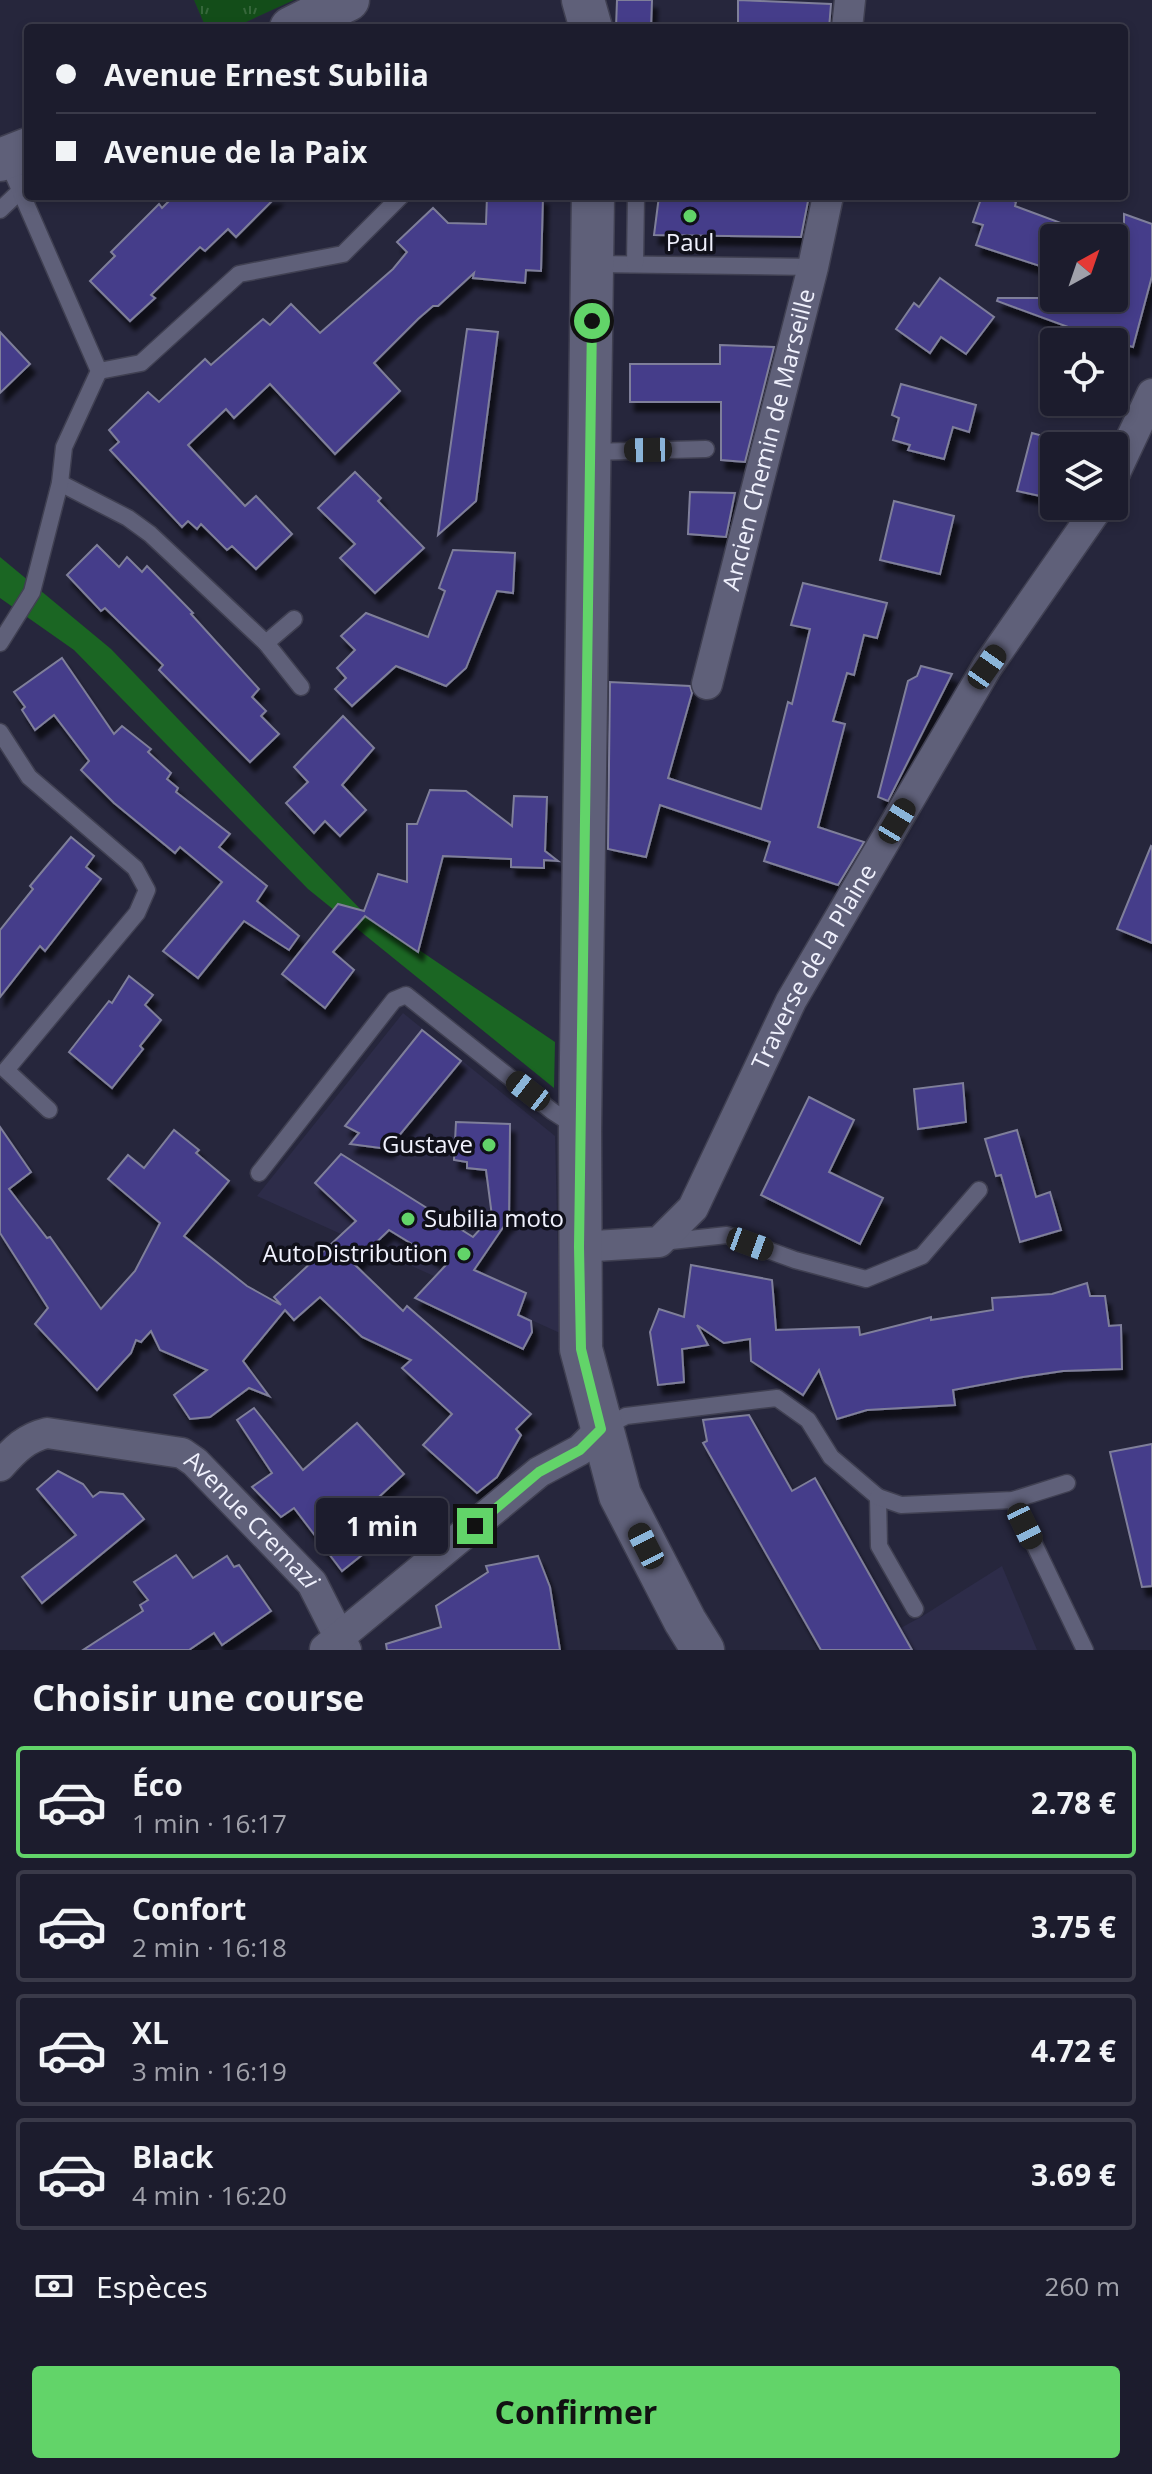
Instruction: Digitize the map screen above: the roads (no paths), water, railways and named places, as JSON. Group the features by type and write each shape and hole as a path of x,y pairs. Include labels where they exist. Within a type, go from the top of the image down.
{"main road":[{"path":"299,24 348,0"},
{"path":"583,0 591,24"},
{"path":"593,24 599,0"},
{"path":"593,200 580,1129 581,1349 620,1495 703,1650"}],"street":[{"path":"847,24 850,0"},
{"name":"Ancien Chemin de Marseille","path":"707,684 813,267 827,200"},
{"path":"1128,445 1152,394"},
{"name":"Traverse de la Plaine","path":"659,1242 693,1208 791,1001 987,667 1089,520"},
{"path":"579,1247 659,1242"},
{"path":"337,1646 539,1472 580,1450 601,1429"},
{"name":"Avenue Cremazi","path":"0,1466 31,1436 47,1433 182,1453 195,1462 312,1583 337,1646"}],"lane":[{"path":"0,210 14,164"},
{"path":"14,164 24,188"},
{"path":"0,643 32,592 60,483 64,447 99,371 29,200"},
{"path":"99,371 141,363 239,274 343,254 397,200"},
{"path":"635,264 636,200"},
{"path":"593,264 813,267"},
{"path":"589,452 706,449"},
{"path":"60,483 128,518 150,534 266,643 301,687"},
{"path":"266,643 294,619"},
{"path":"0,732 29,777 135,868 147,890 137,913 3,1068 49,1110"},
{"path":"259,1173 394,1000 406,995 552,1111 580,1129"},
{"path":"659,1242 727,1235 795,1260 866,1279 922,1256 979,1190"},
{"path":"601,1429 626,1416 777,1398 808,1420 831,1457 878,1497 901,1505 1013,1500 1067,1483"},
{"path":"878,1497 879,1546 915,1609"},
{"path":"1013,1500 1085,1650"}],"place":[{"name":"Paul","path":"690,216"},
{"name":"Gustave","path":"489,1145"},
{"name":"Subilia moto","path":"408,1219"},
{"name":"AutoDistribution","path":"464,1254"}]}
